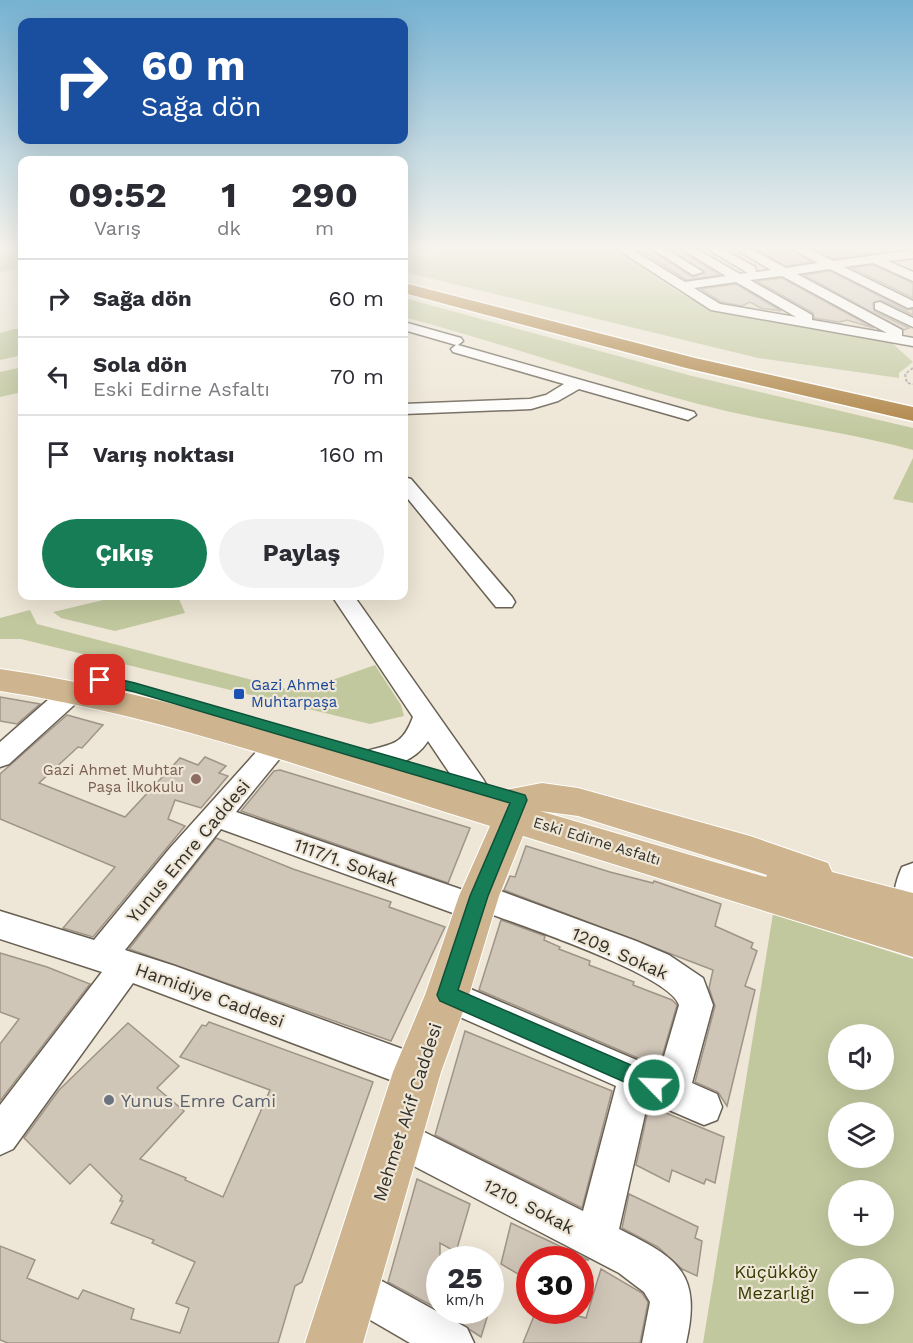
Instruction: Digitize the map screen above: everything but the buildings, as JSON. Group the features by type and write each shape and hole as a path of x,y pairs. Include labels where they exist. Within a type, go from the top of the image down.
{"highway":[{"path":"488,310 913,421"},
{"path":"524,310 726,362 913,404"},
{"path":"611,332 886,387"},
{"path":"808,392 913,414"}],"main road":[{"name":"Eski Edirne Asfaltı","path":"0,662 135,687 376,758 498,803 912,908"},
{"name":"Eski Edirne Asfaltı","path":"0,680 74,691 836,891 912,908"},
{"name":"Mehmet Akif Caddesi","path":"334,1343 417,1072 447,995 477,902 498,803"}],"street":[{"path":"726,310 909,340"},
{"path":"748,310 909,340"},
{"path":"758,310 764,313"},
{"path":"792,310 814,322"},
{"path":"853,310 909,340"},
{"path":"887,310 913,323"},
{"path":"826,313 855,329"},
{"path":"408,327 576,384 688,415"},
{"path":"408,409 531,404 552,398 576,384"},
{"path":"408,488 504,603"},
{"path":"346,600 426,716 498,803"},
{"path":"0,758 74,691"},
{"path":"376,758 395,756 409,749 419,737 426,716"},
{"name":"Yunus Emre Caddesi","path":"0,1136 114,961 216,816 277,746"},
{"name":"1117/1. Sokak","path":"216,816 477,902"},
{"name":"1209. Sokak","path":"477,902 625,951 657,966 691,989 696,1005 671,1093"},
{"name":"Hamidiye Caddesi","path":"0,925 114,961 417,1072"},
{"path":"447,995 704,1107"},
{"path":"596,1240 636,1077"},
{"name":"1210. Sokak","path":"398,1138 634,1258 656,1274 670,1289 673,1307 664,1343"},
{"path":"351,1285 452,1343"}],"path":[{"path":"913,368 905,374 907,383 913,384"}],"shaded area":[{"path":"713,310 913,310 913,345"}],"green space":[{"path":"408,310 447,310 692,376 913,428 913,450 726,411 408,318"},
{"path":"559,310 713,310 892,343 913,362 899,373 899,378 758,358"},
{"path":"18,329 18,356 0,360 0,333"},
{"path":"18,368 18,393 0,397 0,372"},
{"path":"913,458 913,503 893,499"},
{"path":"103,600 179,600 185,613 115,631 61,618 53,612"},
{"path":"30,610 37,624 298,692 375,665 401,705 404,716 370,724 21,639 0,639 0,618"},
{"name":"Küçükköy Mezarlığı","path":"773,914 913,959 913,1343 703,1343"}],"place":[{"name":"Gazi Ahmet Muhtarpaşa","path":"239,694"},
{"name":"Gazi Ahmet Muhtar Paşa İlkokulu","path":"196,779"},
{"name":"Yunus Emre Cami","path":"109,1100"}],"route":[{"path":"100,680 135,687 519,800 479,896 447,995 654,1085"}]}
